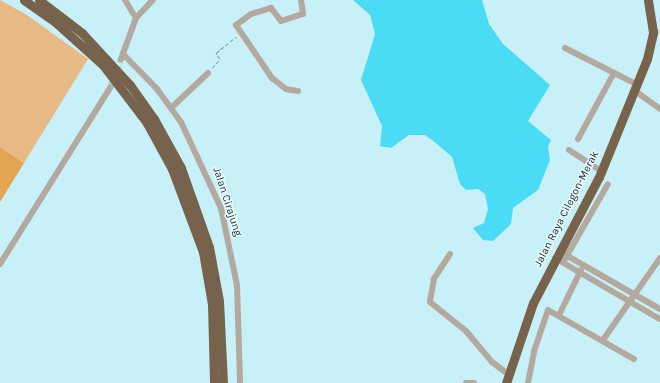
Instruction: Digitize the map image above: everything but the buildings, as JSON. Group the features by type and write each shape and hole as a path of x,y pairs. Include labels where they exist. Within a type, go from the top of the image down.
{"highway":[{"path":"24,0 54,20 103,65 147,123 172,169 203,252 212,304 214,383"},
{"path":"39,0 82,33 130,85 154,119 181,168 209,246 220,302 222,383"},
{"name":"Jalan Raya Cilegon-Merak","path":"508,379 530,310 559,257 601,171 650,50 656,24 648,0"}],"street":[{"path":"125,0 136,18 154,0"},
{"path":"298,91 286,89 272,78 236,24 251,14 273,8 281,21 303,14 301,0"},
{"name":"Jalan Cirajung","path":"136,18 122,57 171,108 207,172 231,246 240,319 240,383"},
{"path":"565,48 614,73 635,87 660,109"},
{"path":"171,108 208,73"},
{"path":"578,139 614,73"},
{"path":"0,264 110,88"},
{"path":"569,150 601,171"},
{"path":"568,256 608,184"},
{"path":"450,254 434,279 430,302 466,331 508,379"},
{"path":"559,257 568,256 660,309"},
{"path":"559,257 568,256"},
{"path":"559,257 580,273 660,319"},
{"path":"603,340 660,258"},
{"path":"560,314 584,265"},
{"path":"528,383 544,316 548,310 560,314 634,359"},
{"path":"466,383 474,383"}],"path":[{"path":"208,73 220,60 216,53 241,33"}],"shaded area":[{"path":"0,0 27,15 88,59 24,163 0,147"},
{"path":"0,147 24,163 0,202"}],"water":[{"path":"353,0 482,0 489,24 503,44 550,85 528,121 551,140 548,147 550,160 538,190 513,208 511,224 493,241 483,240 473,228 484,223 488,209 485,194 478,189 466,190 460,184 452,157 436,143 425,135 409,135 391,148 380,146 382,126 361,80 375,34 370,15"}],"tunnel":[{"path":"110,88 121,59"}]}
